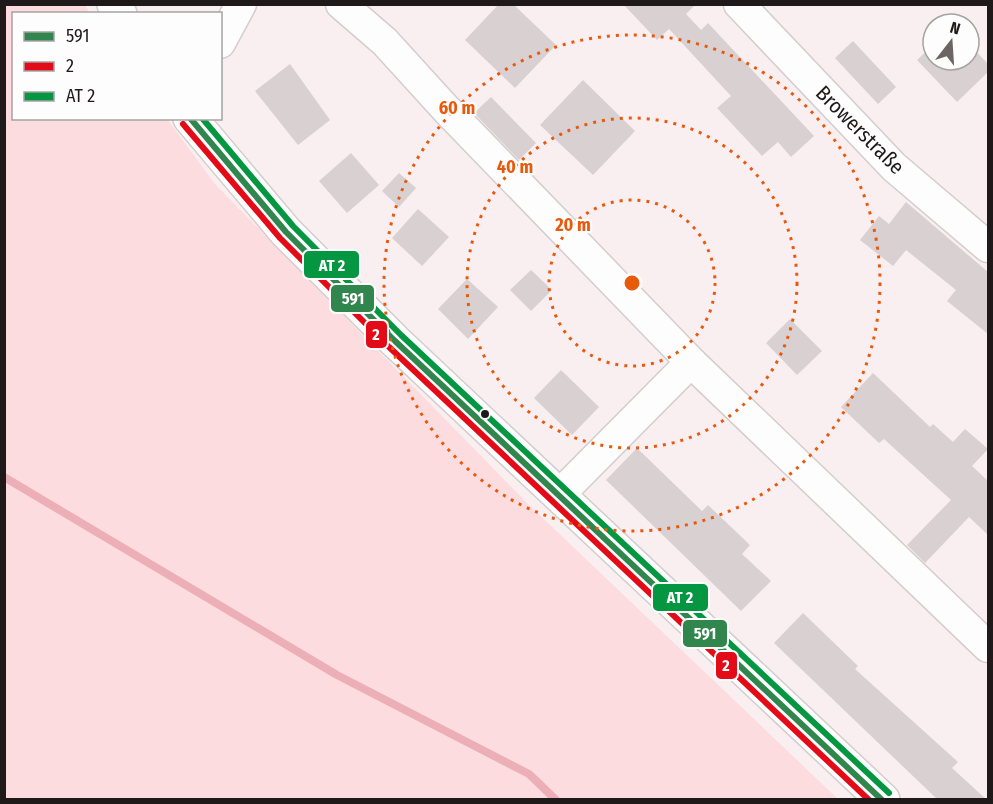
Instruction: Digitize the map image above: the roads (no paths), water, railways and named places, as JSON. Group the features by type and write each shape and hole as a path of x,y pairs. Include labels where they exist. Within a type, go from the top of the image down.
{"main road":[{"path":"192,120 243,184 330,278 883,800"}],"street":[{"path":"222,39 241,4"},
{"path":"341,4 385,42 446,109 691,362 988,647"},
{"name":"Browerstraße","path":"740,4 894,167 988,247"},
{"path":"560,494 691,362"}],"waterway":[{"path":"4,477 337,675 529,774 556,800"}]}
